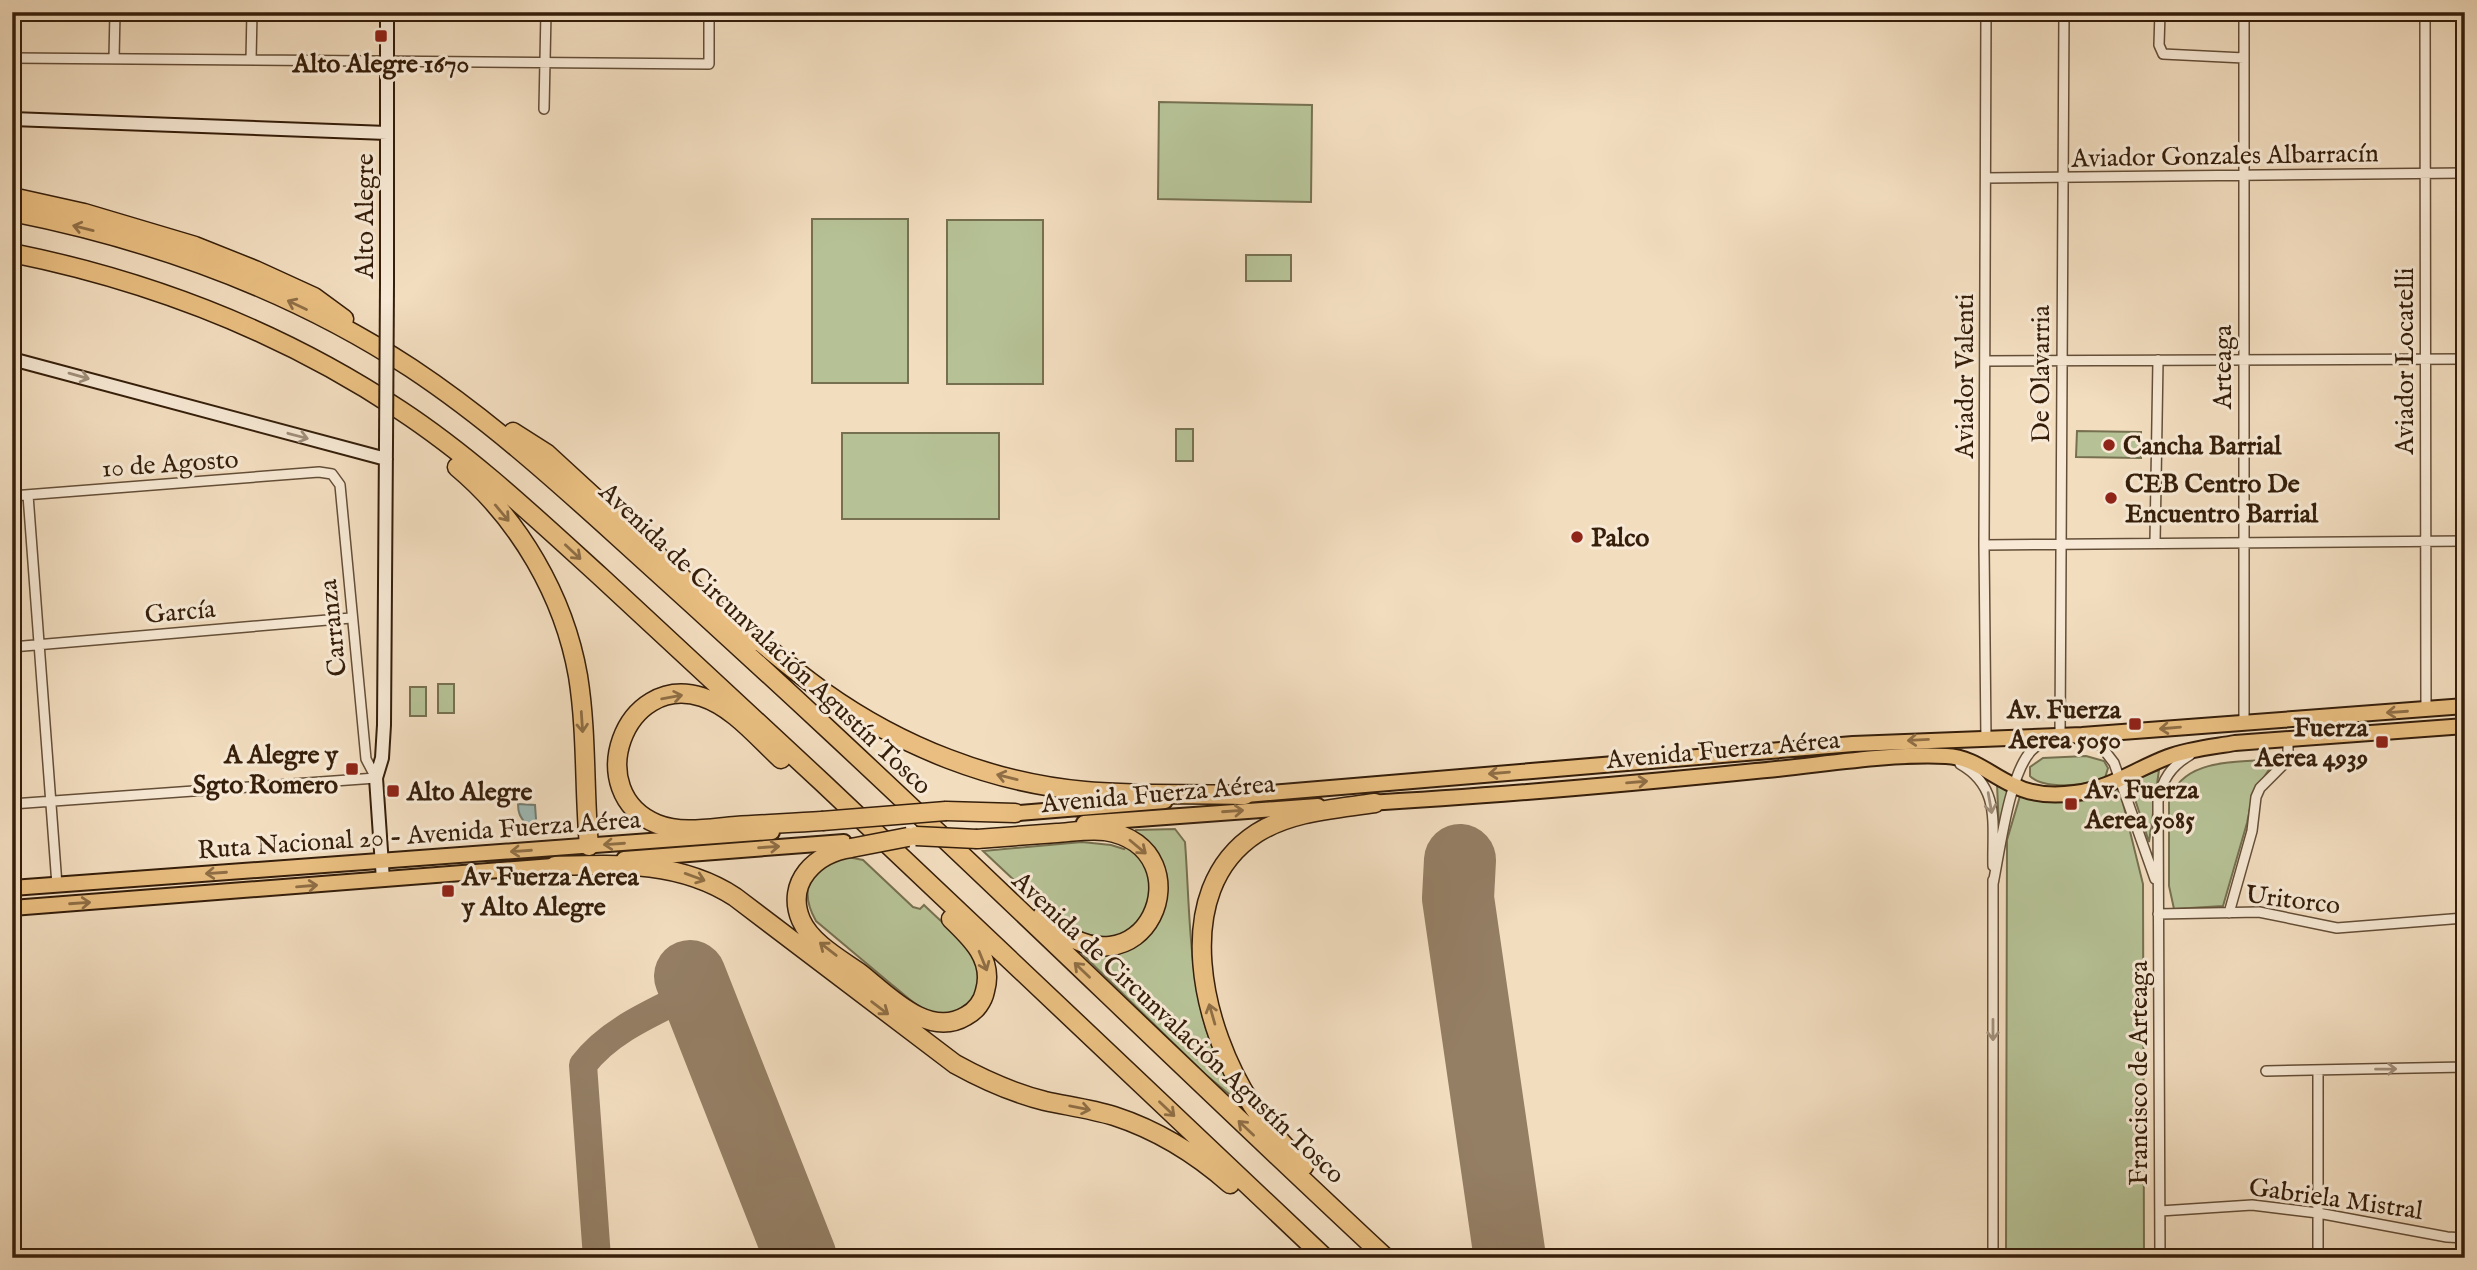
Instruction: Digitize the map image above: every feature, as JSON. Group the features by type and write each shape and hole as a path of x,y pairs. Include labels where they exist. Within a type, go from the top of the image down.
{"highway":[{"path":"12,197 129,225 195,246 255,270 314,297 409,367"},
{"name":"Avenida de Circunvalación Agustín Tosco","path":"12,212 128,239 247,281 348,331 440,388 535,462 754,659 1386,1258"},
{"path":"12,253 121,280 173,296 233,320 328,366 400,410 457,452 540,522 726,691 1325,1258"},
{"path":"12,264 117,290 170,307 276,352 362,399 426,442 470,478 504,515 526,545 544,578 567,634 581,701 589,846"},
{"path":"440,388 546,453 689,582 882,767 1064,934 1098,947 1121,944 1141,931 1154,912 1158,900 1157,874 1145,851 1127,838 1091,830 973,836 912,836 847,845 816,861 804,876 797,897 806,929 814,938 915,1015 937,1023 959,1020 970,1014 984,996 988,974 986,964 975,943 914,884 876,832 805,782 729,712 702,697 679,694 651,703 630,720 624,731 617,756 620,784 634,807 656,823 690,830 825,824 950,815 1015,813"},
{"path":"689,582 825,693 897,736 949,759 1009,778 1085,791 1245,795"},
{"path":"1357,1231 1264,1121 1233,1072 1217,1032 1208,998 1202,939 1206,906 1214,883 1226,862 1250,838 1267,827 1295,817 1375,803"},
{"path":"555,866 625,864 659,867 724,889 955,1064 1009,1090 1114,1116 1172,1142 1211,1167 1311,1258"}],"main road":[{"name":"Alto Alegre","path":"383,880 376,778 382,758 384,725 387,12"},
{"path":"12,119 387,133"},
{"path":"12,359 386,459"},
{"name":"Avenida Fuerza Aérea","path":"1015,813 1853,744 2082,735 2465,706"},
{"name":"Avenida Fuerza Aérea","path":"973,836 1253,810 1375,803 1946,756 1972,762 2014,786 2043,794 2059,795 2091,791 2167,757 2200,748 2464,726"},
{"path":"1587,766 1589,786"},
{"name":"Ruta Nacional 20 - Avenida Fuerza Aérea","path":"12,888 589,846 825,824"},
{"name":"Ruta Nacional 20 - Avenida Fuerza Aérea","path":"12,908 847,845"}],"street":[{"path":"114,12 114,59"},
{"path":"251,12 251,60"},
{"path":"544,108 546,12"},
{"path":"12,58 709,64 709,12"},
{"name":"Aviador Valenti","path":"1986,12 1986,740"},
{"name":"De Olavarria","path":"2060,736 2064,12"},
{"path":"2160,12 2159,45 2163,54 2244,58"},
{"name":"Arteaga","path":"2244,12 2244,721"},
{"name":"Aviador Locatelli","path":"2425,12 2426,710"},
{"name":"Aviador Gonzales Albarracín","path":"1986,178 2465,173"},
{"path":"1985,361 2465,359"},
{"path":"2155,542 2158,360"},
{"name":"10 de Agosto","path":"12,496 319,472 332,474"},
{"name":"Carranza","path":"332,474 340,485 366,759 376,778"},
{"path":"28,495 57,885"},
{"path":"1984,545 2465,541"},
{"name":"García","path":"12,647 351,618"},
{"path":"2464,726 2465,1258"},
{"name":"Francisco de Arteaga","path":"2082,735 2095,741 2114,763 2158,888"},
{"path":"1993,884 2014,786 2023,764 2032,749 2046,740 2060,736"},
{"path":"2229,913 2252,831 2256,797 2260,788 2288,760 2288,739"},
{"name":"Francisco de Arteaga","path":"2160,1258 2158,813 2160,791 2166,777 2176,764 2200,748"},
{"path":"1946,756 1976,774 1987,789 1992,813 1993,1258"},
{"path":"12,804 376,778"},
{"name":"Uritorco","path":"2158,914 2269,913 2337,928 2464,918"},
{"path":"2266,1071 2465,1067"},
{"path":"2318,1070 2318,1258"},
{"name":"Gabriela Mistral","path":"2160,1211 2242,1205 2318,1213 2465,1238"}],"green space":[{"path":"1159,102 1312,105 1311,202 1158,199"},
{"path":"812,219 908,219 908,383 812,383"},
{"path":"947,220 1043,220 1043,384 947,384"},
{"path":"1246,255 1291,255 1291,281 1246,281"},
{"path":"1176,429 1193,429 1193,461 1176,461"},
{"name":"Cancha Barrial","path":"2077,431 2141,432 2141,458 2076,457"},
{"path":"842,433 999,433 999,519 842,519"},
{"path":"438,684 454,684 454,713 438,713"},
{"path":"410,687 426,687 426,716 410,716"},
{"path":"2086,756 2104,761 2108,768 2105,778 2088,783 2056,785 2030,776 2030,767 2043,758"},
{"path":"2276,759 2253,794 2223,906 2174,909 2169,886 2169,801 2176,787 2186,776 2213,765"},
{"path":"2159,770 2149,842 2129,781"},
{"path":"1997,784 2009,789 1999,830"},
{"path":"2119,787 2143,884 2144,1258 2006,1258 2007,840 2020,796 2045,801 2083,801"},
{"path":"1175,829 1185,842 1191,943 1203,1017 1210,1041 1241,1104 1205,1074 1076,948 1100,953 1119,952 1136,944 1155,926 1165,901 1165,875 1160,863 1134,835 1136,830"},
{"path":"1082,842 1124,849 1127,846 1148,867 1152,898 1137,926 1117,938 1090,938 1052,916 983,851"},
{"path":"848,857 863,860 913,907 920,909 924,905 969,951 977,965 980,979 977,992 966,1005 944,1014 925,1010 816,921 808,898 811,879 825,865"}],"water":[{"path":"518,804 535,805 536,819 532,824 523,821"}],"taxiway":[{"path":"597,1258 583,1065 594,1052 620,1031 696,991"}],"runway":[{"path":"1460,860 1458,898 1510,1258"},
{"path":"690,976 801,1258"}],"place":[{"name":"Alto Alegre 1670","path":"381,36"},
{"name":"Cancha Barrial","path":"2109,445"},
{"name":"CEB Centro De Encuentro Barrial","path":"2111,498"},
{"name":"Palco","path":"1577,537"},
{"name":"Av. Fuerza Aerea 5050","path":"2135,724"},
{"name":"Fuerza Aerea 4939","path":"2382,742"},
{"name":"A Alegre y Sgto Romero","path":"352,769"},
{"name":"Alto Alegre","path":"393,791"},
{"name":"Av. Fuerza Aerea 5085","path":"2071,804"},
{"name":"Av Fuerza Aerea y Alto Alegre","path":"448,891"}]}
